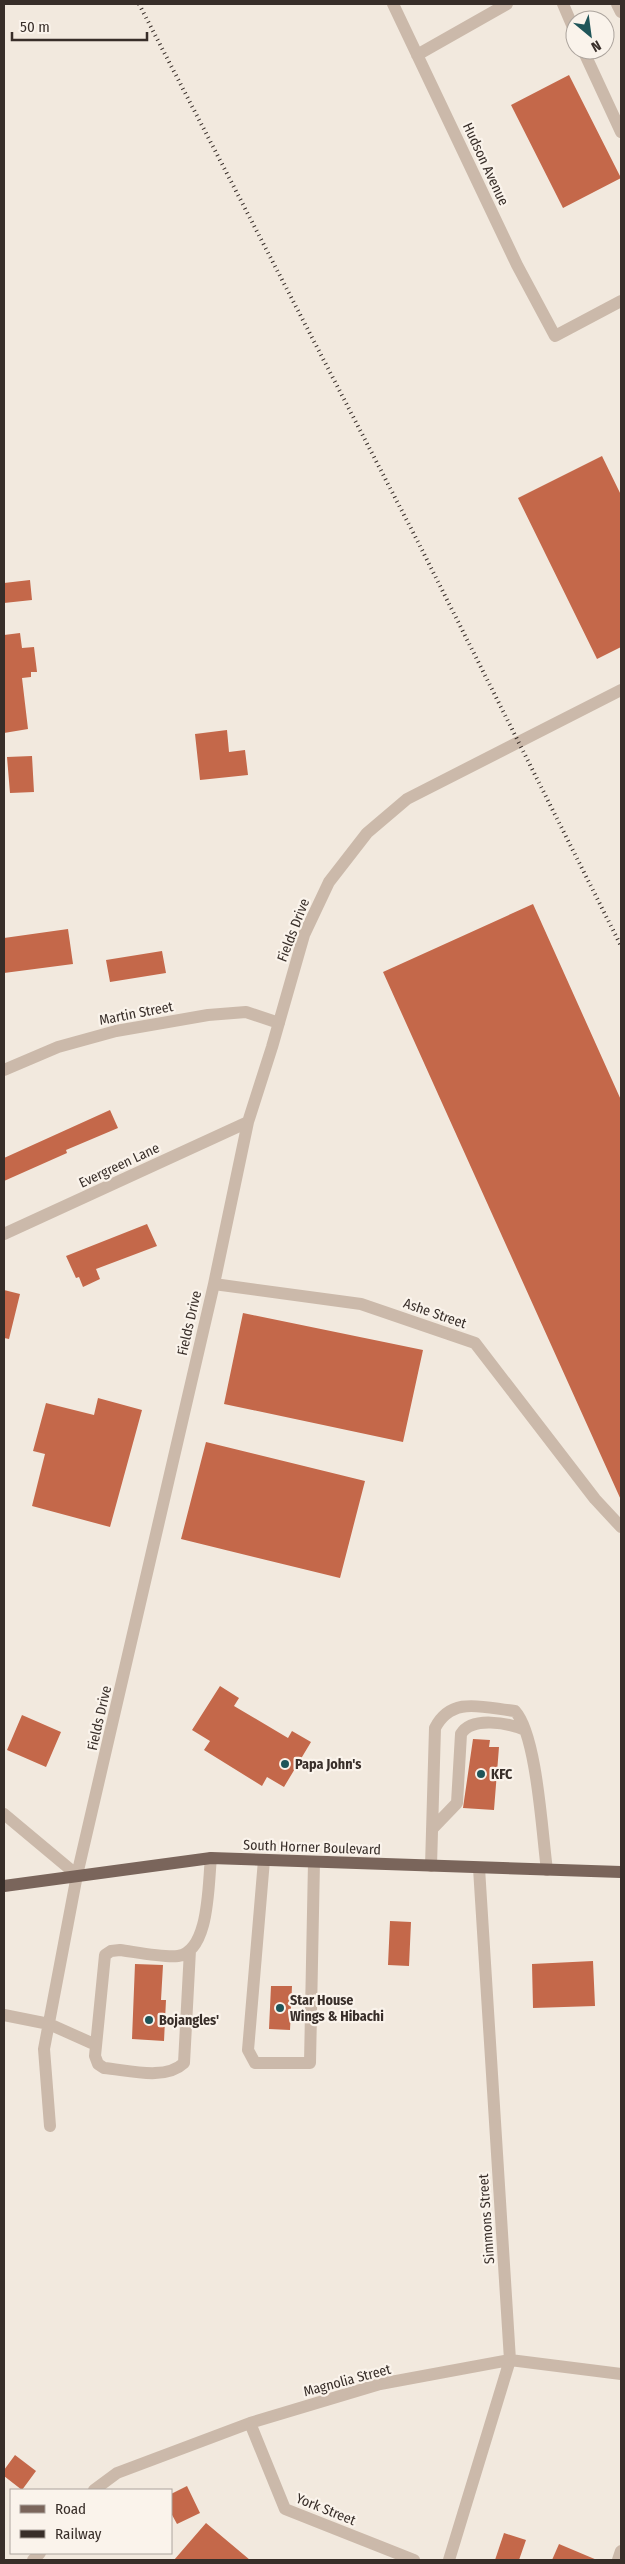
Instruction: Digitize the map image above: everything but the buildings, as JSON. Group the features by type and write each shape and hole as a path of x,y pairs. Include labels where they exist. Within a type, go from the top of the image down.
{"main road":[{"name":"South Horner Boulevard","path":"4,1886 211,1858 621,1872"}],"street":[{"name":"Hudson Avenue","path":"393,4 517,265 555,336 621,301"},
{"path":"417,55 507,4"},
{"path":"617,4 621,12"},
{"path":"588,60 621,132"},
{"name":"Fields Drive","path":"50,2126 44,2049 77,1875 214,1284 248,1122 279,1024 304,935 330,882 367,833 407,799 621,690"},
{"name":"Martin Street","path":"4,1070 58,1047 116,1031 208,1015 246,1012 279,1024"},
{"name":"Evergreen Lane","path":"4,1234 248,1122"},
{"name":"Ashe Street","path":"214,1284 361,1304 475,1343 596,1499 621,1527"},
{"path":"432,1866 434,1728 441,1715 458,1705 515,1711 521,1718 531,1750 547,1870"},
{"path":"432,1829 458,1803 461,1734 465,1727 473,1724 514,1726 525,1730"},
{"path":"4,1814 77,1875"},
{"path":"190,1950 184,2063 177,2069 164,2073 104,2068 98,2064 95,2056 102,1966 105,1955 111,1951 179,1956 199,1942 211,1858"},
{"path":"264,1860 248,2050 256,2062 310,2063 314,1862"},
{"name":"Simmons Street","path":"448,2560 510,2360 479,1868"},
{"path":"4,2015 49,2024 96,2045"},
{"name":"Magnolia Street","path":"95,2489 117,2473 250,2423 380,2384 510,2360 621,2374"},
{"name":"York Street","path":"250,2423 285,2509 414,2560"},
{"path":"618,2560 621,2551"}],"railway":[{"path":"139,4 417,540 621,946"}],"place":[{"name":"Papa John's","path":"285,1764"},
{"name":"KFC","path":"481,1774"},
{"name":"Star House Wings & Hibachi","path":"280,2008"},
{"name":"Bojangles'","path":"149,2020"}]}
